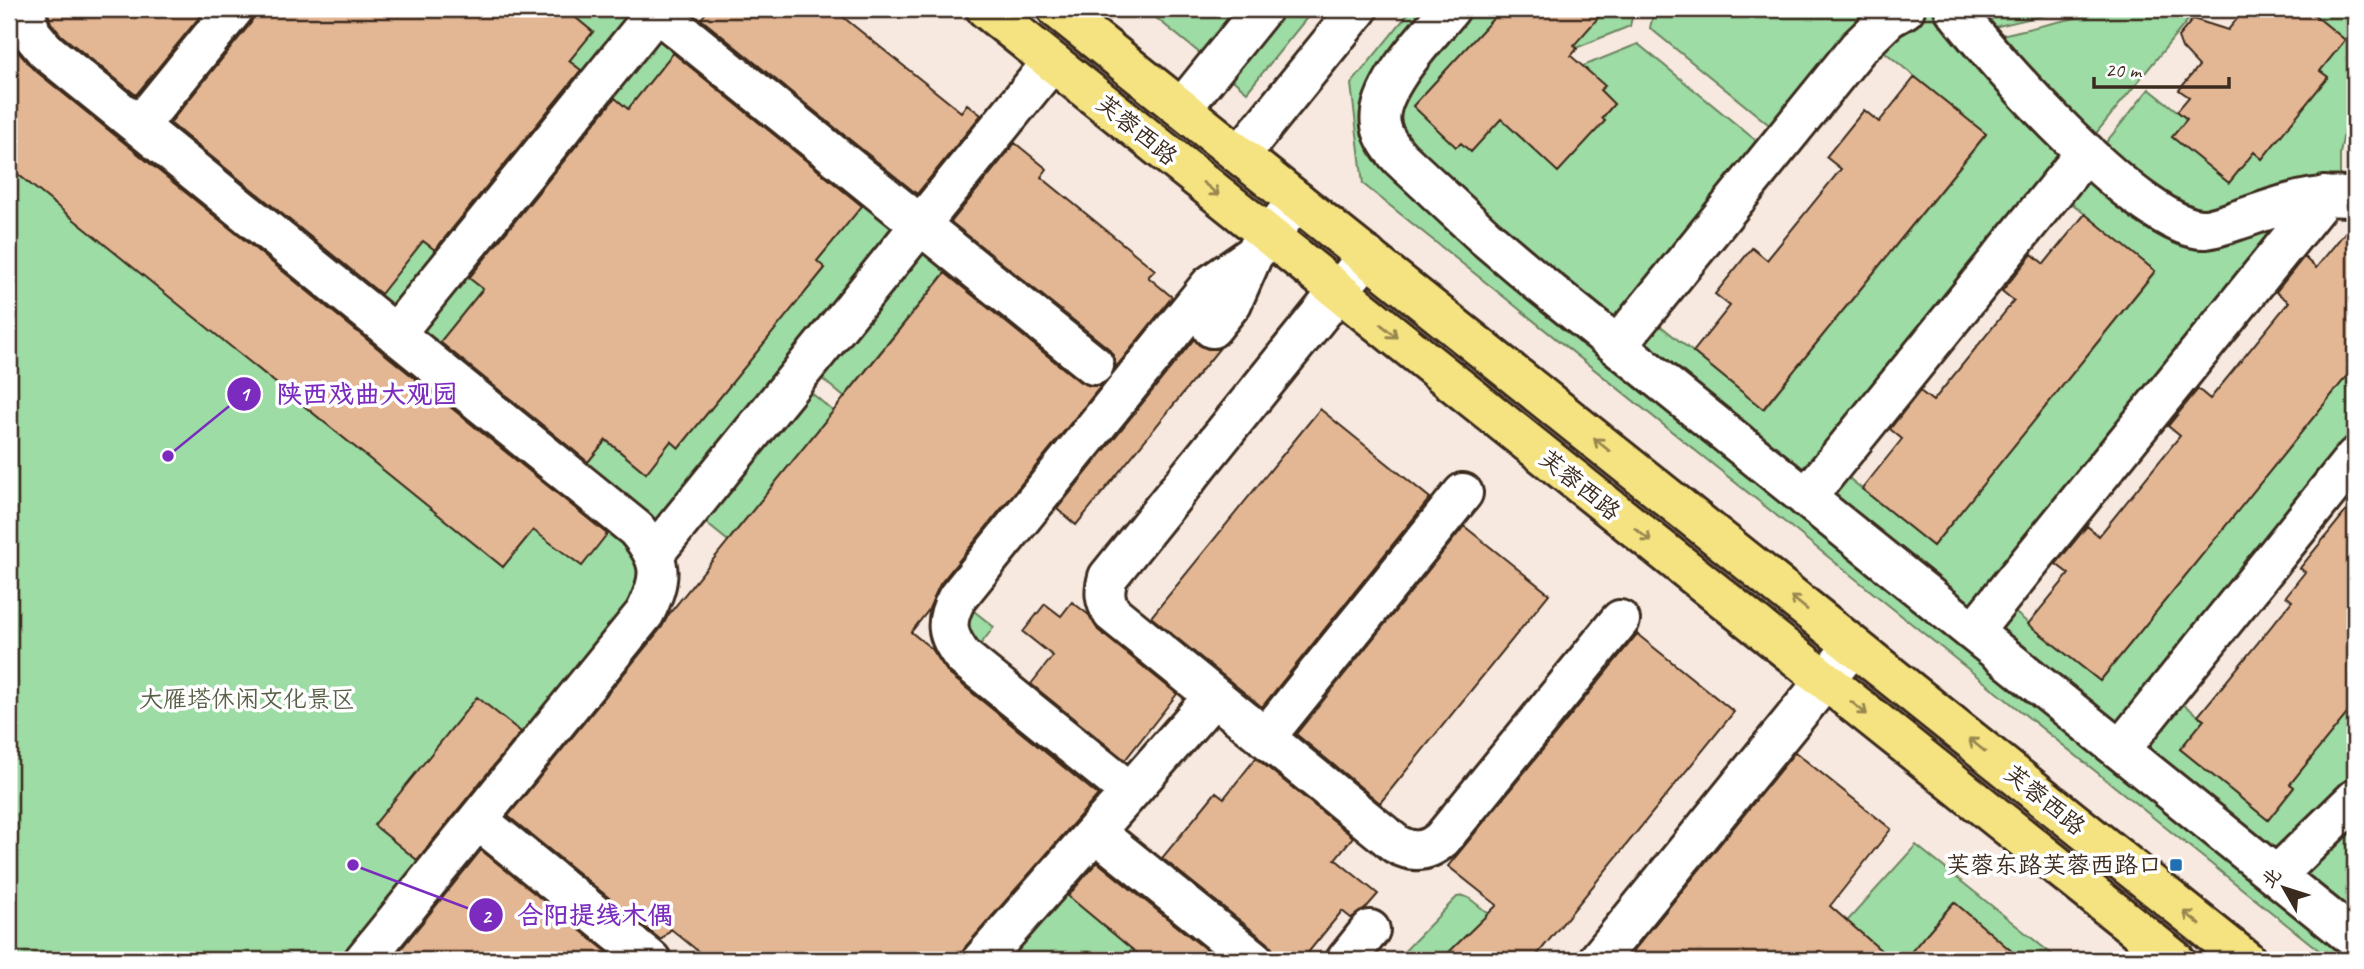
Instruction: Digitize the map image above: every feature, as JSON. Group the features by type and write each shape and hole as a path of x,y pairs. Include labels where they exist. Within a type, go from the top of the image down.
{"main road":[{"name":"芙蓉西路","path":"986,9 1052,62 1261,245 1339,291 2175,960"},
{"name":"芙蓉西路","path":"1057,9 2246,960"}],"street":[{"path":"25,9 31,33 38,43 636,529 654,554 658,569 656,592 645,613 364,960"},
{"path":"139,126 234,9"},
{"path":"1182,108 1262,9"},
{"path":"1240,155 1358,9"},
{"path":"1450,9 1394,81 1382,103 1381,126 1390,146 1436,193 1538,282 2355,939"},
{"path":"1617,346 1858,48 1889,18 1905,9"},
{"path":"395,334 655,10 1094,365"},
{"path":"1968,27 2029,97 2086,152 2167,219 2192,228 2215,227 2291,201 2340,197"},
{"path":"654,554 1052,62"},
{"path":"1806,498 2086,152"},
{"path":"1973,632 2340,197"},
{"path":"1130,792 963,657 953,643 948,628 949,612 957,598 1210,285 1261,245 1297,201"},
{"path":"1212,328 1232,303 1261,245"},
{"path":"1367,256 1108,577 1104,589 1105,602 1112,613 1396,844 1407,850 1420,851 1432,848 1442,839 1620,620"},
{"path":"2120,750 2355,457"},
{"path":"1265,738 1463,493"},
{"path":"1598,960 1853,646"},
{"path":"982,960 1214,696"},
{"path":"2277,875 2355,799"},
{"path":"478,820 651,960"},
{"path":"1095,832 1254,960"},
{"path":"1346,960 1370,930"}],"green space":[{"name":"大雁塔休闲文化景区","path":"9,9 628,535 647,586 351,960 9,960 9,160 38,125 503,567 535,528 582,565 607,534 560,496 567,488 520,450 513,458 461,416 468,408 421,370 414,378 362,335 368,327 321,289 315,297 262,254 269,246 222,208 215,216 163,174 169,166 122,127 115,136 63,93 70,85 22,47 15,55 9,50"},
{"path":"246,9 263,9 398,116 237,86 188,147 248,195 270,169 298,191 276,218 335,265 356,239 398,272 423,241 432,247 577,67 569,61 593,32 565,9 639,9 397,316 157,127"},
{"path":"1145,9 1199,9 1206,14 1210,9 1237,9 1201,54"},
{"path":"1282,9 1314,9 1247,92 1228,76"},
{"path":"1412,9 1429,9 1364,127 2355,960 2331,960 1363,184 1351,84"},
{"path":"1472,9 1502,9 1413,106 1456,147 1503,117 1517,134 1558,171 1605,121 1602,118 1614,104 1600,90 1604,86 1583,66 1638,44 1765,148 1620,327 1556,276 1415,150 1402,132 1398,116 1401,102"},
{"path":"1591,9 1634,9 1630,26 1576,48 1574,45 1584,16"},
{"path":"1654,9 1885,9 1778,132 1650,28"},
{"path":"1933,9 1964,48 2068,159 1809,479 1635,340 1652,319 1764,409 1794,371 1779,358 1799,365 1986,135 1875,44 1916,14"},
{"path":"1975,9 2071,9 1990,28"},
{"path":"2114,9 2197,9 2093,137 1997,36"},
{"path":"2307,9 2355,9 2355,106 2344,132 2340,154 2340,179 2198,212 2180,207 2103,146 2149,89 2187,119 2172,137 2254,152 2262,159 2328,77 2320,71 2345,40"},
{"path":"661,28 904,224 904,231 662,530 656,531 413,334 413,328 498,221 506,212 512,212 645,317 608,363 562,326 594,285 509,216 465,270 485,286 436,347 495,396 517,369 545,392 524,419 582,466 604,439 646,473 671,441 679,448 825,268 817,261 840,232 799,198 820,171 762,124 740,151 712,128 734,101 674,53 625,113 605,98 529,192 614,261 680,180 726,217 656,303 525,197 524,190 655,29"},
{"path":"2082,172 2171,240 2187,245 2206,245 2295,218 1976,612 1824,491 1840,471 1933,546 2155,272 2063,196"},
{"path":"920,242 1012,322 989,350 984,346 1005,319 946,271 844,397 820,377"},
{"path":"2355,366 2355,440 2122,730 1992,625 2007,606 2100,681"},
{"path":"809,391 833,411 731,537 790,585 779,582 701,519"},
{"path":"965,604 994,627 980,645 1150,783 1144,791 958,629"},
{"path":"2175,698 2204,720 2180,749 2268,820 2294,788 2290,784 2350,710 2355,712 2355,786 2281,857 2138,742"},
{"path":"2355,813 2355,917 2297,870"},
{"path":"1916,845 2059,960 2022,960 1954,902 1920,941 1939,958 1937,960 1892,960 1861,933 1836,960 1812,960"},
{"path":"1095,847 1115,862 1079,905 1145,960 995,960"},
{"path":"1464,896 1547,960 1524,960 1483,919 1441,960 1396,960 1457,897"}],"building":[{"path":"47,9 206,9 136,95 61,35 51,23"},
{"path":"255,9 565,9 593,32 569,61 581,70 435,250 423,241 381,294 170,123 251,23"},
{"path":"709,9 833,9 961,112 967,104 981,115 917,194 701,19"},
{"path":"1502,9 1606,9 1574,45 1577,49 1571,56 1605,86 1600,90 1614,104 1602,118 1605,121 1558,172 1501,119 1471,152 1461,143 1456,147 1413,106"},
{"path":"2245,9 2307,9 2345,40 2320,71 2328,77 2262,159 2254,152 2229,183 2172,137 2187,119 2177,111 2189,97 2179,90 2199,66 2182,48 2178,37 2193,19 2228,30"},
{"path":"14,47 32,68 607,534 582,566 533,530 503,567 9,167 9,54"},
{"path":"673,53 862,206 817,261 825,268 679,448 671,441 646,473 606,440 588,462 440,342 483,289 469,278 615,98 628,109"},
{"path":"1915,77 1986,134 1763,409 1693,352 1730,306 1715,294 1752,248 1767,260 1841,169 1826,157 1864,110 1879,122"},
{"path":"1015,143 1047,169 1041,177 1155,270 1148,277 1172,297 1116,367 1108,348 951,222"},
{"path":"2085,214 2155,271 1933,546 1862,489 1902,439 1890,429 1920,391 1933,401 2014,301 2002,291 2032,254 2044,264"},
{"path":"2355,220 2355,366 2100,681 2028,624 2069,574 2056,564 2087,526 2099,536 2180,436 2168,426 2198,389 2210,399 2289,302 2276,292 2304,257 2316,268"},
{"path":"945,273 1080,382 1101,386 940,584 928,611 911,632 932,649 949,674 1098,795 966,946 961,960 709,960 671,929 661,940 508,816"},
{"path":"1194,339 1208,349 1219,349 1076,525 1057,509"},
{"path":"1320,409 1430,498 1262,707 1151,617"},
{"path":"2355,500 2355,704 2290,784 2294,787 2268,820 2180,749 2204,720 2198,716 2292,601 2286,596 2305,572 2300,568"},
{"path":"1464,526 1549,594 1380,803 1296,734"},
{"path":"1072,602 1089,615 1098,630 1177,694 1125,760 1031,684 1053,656 1023,632 1045,604 1061,616"},
{"path":"1637,634 1734,712 1533,960 1441,960 1497,905 1448,866"},
{"path":"477,697 521,732 417,860 374,825"},
{"path":"1795,752 1891,829 1830,906 1892,960 1626,960"},
{"path":"1256,758 1353,837 1335,859 1378,894 1365,909 1351,918 1342,911 1302,960 1275,960 1274,951 1268,943 1162,858 1216,792 1224,798"},
{"path":"481,850 617,960 392,960"},
{"path":"1097,862 1219,960 1145,960 1068,896"},
{"path":"1954,902 2022,960 1904,960"}],"place":[{"name":"陕西戏曲大观园","path":"168,456"},
{"name":"合阳提线木偶","path":"353,865"},
{"name":"芙蓉东路芙蓉西路口","path":"2176,865"}]}
